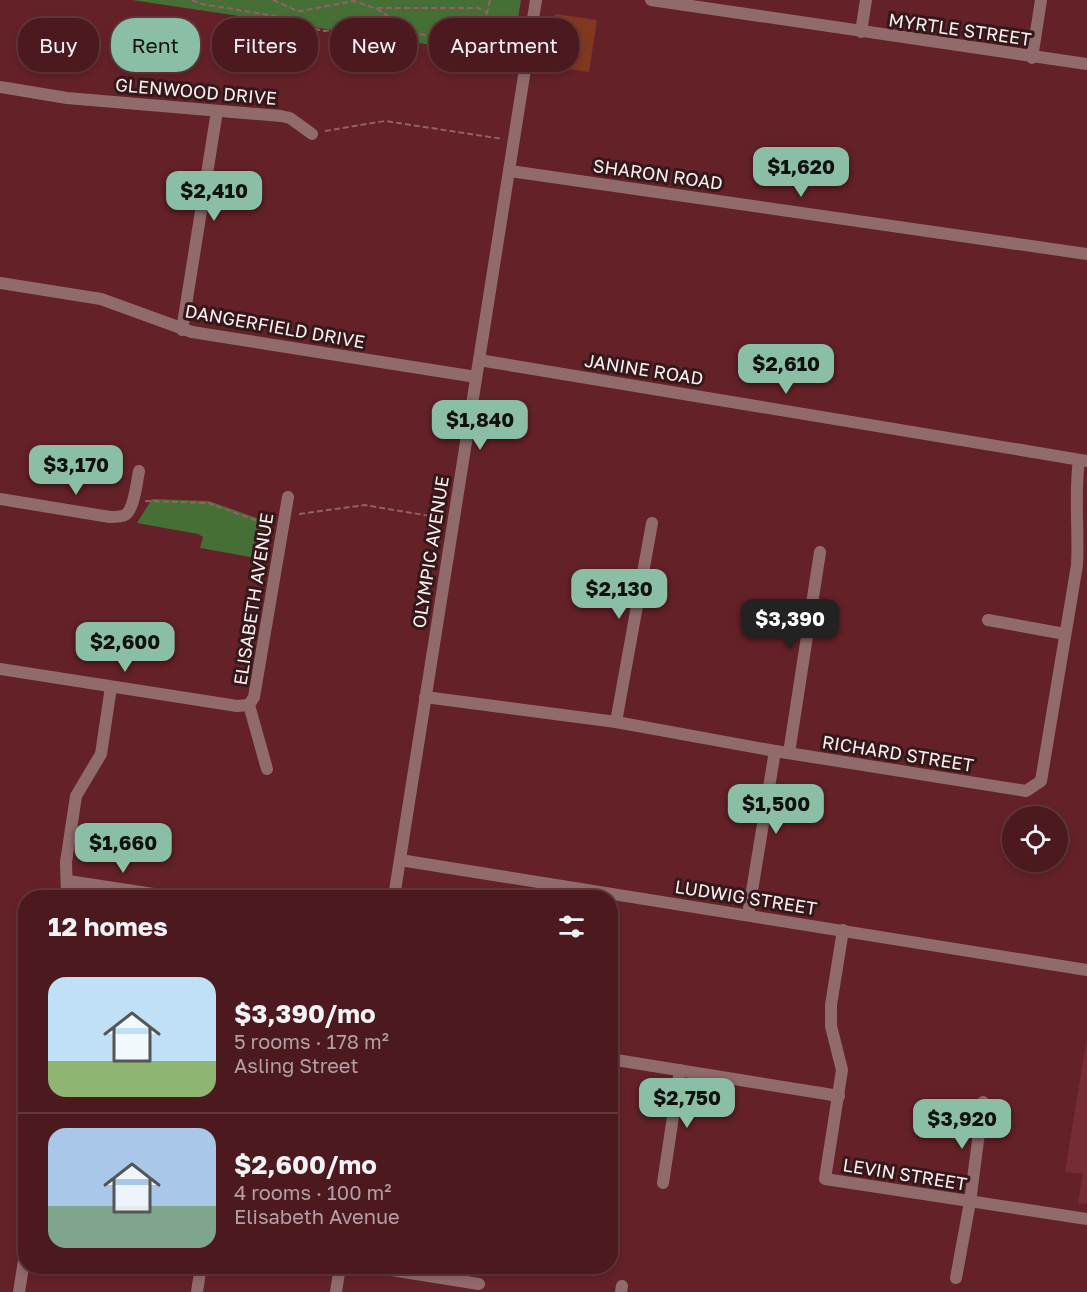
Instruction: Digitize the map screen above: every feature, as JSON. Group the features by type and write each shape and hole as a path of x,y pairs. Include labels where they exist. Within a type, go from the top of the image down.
{"street":[{"name":"OLYMPIC AVENUE","path":"533,18 536,0"},
{"name":"MYRTLE STREET","path":"651,0 1032,58 1087,64"},
{"path":"861,32 866,0"},
{"path":"1032,58 1041,0"},
{"name":"OLYMPIC AVENUE","path":"395,890 525,72"},
{"name":"GLENWOOD DRIVE","path":"0,87 67,98 290,118 312,134"},
{"path":"182,330 217,111"},
{"name":"SHARON ROAD","path":"510,171 1087,254"},
{"name":"DANGERFIELD DRIVE","path":"0,283 101,299 182,330 476,377"},
{"name":"JANINE ROAD","path":"479,360 1083,460"},
{"name":"RICHARD STREET","path":"425,697 616,722 774,751 1026,791 1041,781 1077,565 1079,529 1076,478 1083,460"},
{"path":"0,499 110,516 124,515 129,512 133,501 139,471"},
{"name":"ELISABETH AVENUE","path":"267,769 249,705 254,697 288,497"},
{"path":"616,722 652,523"},
{"path":"789,753 820,552"},
{"path":"988,620 1065,634"},
{"name":"ELISABETH AVENUE","path":"0,669 237,706 249,705"},
{"path":"67,890 66,862 76,796 101,754 111,687"},
{"path":"748,915 774,751"},
{"name":"LUDWIG STREET","path":"400,860 590,890"},
{"path":"68,881 127,890"},
{"name":"LUDWIG STREET","path":"618,894 1087,970"},
{"name":"LEVIN STREET","path":"843,930 831,1005 831,1026 842,1070 825,1179 1087,1219"},
{"path":"618,1060 839,1096"},
{"path":"663,1183 680,1070"},
{"path":"956,1278 970,1202 983,1102"},
{"path":"19,1292 22,1274"},
{"path":"197,1292 200,1274"},
{"path":"336,1292 339,1274"},
{"path":"416,1274 479,1284"}],"path":[{"path":"192,0 202,4 275,16 310,28 330,30"},
{"path":"273,0 295,10 308,10 340,2 354,2 375,8 478,8 486,12"},
{"path":"485,18 490,0"},
{"path":"375,8 390,18"},
{"path":"312,134 384,121 514,141"},
{"path":"133,501 208,503 269,525 270,518 365,505 453,520"}],"shaded area":[{"path":"1087,1037 1087,1204 1078,1203 1083,1174 1065,1172"}],"green space":[{"path":"132,0 521,0 518,18 429,18 429,45 417,43 417,18 330,18 330,30 318,28 318,18 252,18"},
{"path":"152,499 209,501 268,522 262,559 200,548 203,537 198,534 137,523"}],"building":[{"path":"555,14 597,20 589,72 579,71 579,18 554,18"}]}
